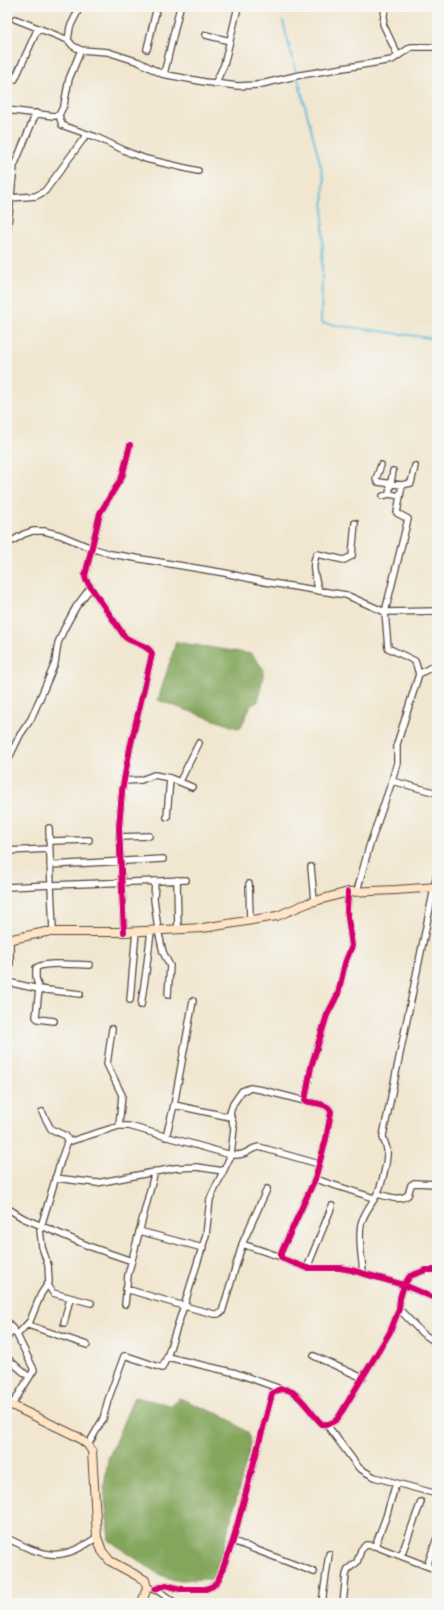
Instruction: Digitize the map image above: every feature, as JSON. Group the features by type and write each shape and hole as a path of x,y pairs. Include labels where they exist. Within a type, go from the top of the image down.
{"street":[{"path":"68,40 70,27 80,7"},
{"path":"147,49 157,7"},
{"path":"164,74 180,7"},
{"path":"215,84 222,71 238,7"},
{"path":"385,7 383,24 398,56"},
{"path":"15,19 68,40 73,46 81,50 108,52 139,62 164,74 215,84 238,86 257,85 300,75 375,64 392,60 411,47 437,47"},
{"path":"15,79 38,28"},
{"path":"206,36 230,41"},
{"path":"81,50 68,79 64,105 59,115 62,125 101,139 138,156 198,171"},
{"path":"7,110 54,116 59,115"},
{"path":"7,234 14,166 36,113"},
{"path":"10,198 36,196 45,191 87,134"},
{"path":"124,932 119,821 124,780 152,654 151,650 129,641 124,637 91,588 85,576 100,513 122,477 130,445"},
{"path":"381,465 376,479 378,482 402,485 411,483 415,466"},
{"path":"393,471 386,495 400,496"},
{"path":"357,891 374,832 392,781 397,763 397,744 419,674 415,661 388,648 385,612 408,519 397,513 402,485"},
{"path":"319,591 314,575 315,557 317,554 321,554 344,560 352,556 355,523"},
{"path":"7,544 24,534 33,531 44,531 60,535 91,548 111,554 346,595 385,612 437,611"},
{"path":"7,762 20,735 31,719 47,682 55,663 58,643 64,629 76,607 91,588"},
{"path":"419,674 437,664"},
{"path":"180,781 199,743"},
{"path":"124,780 140,780 154,775 180,781 192,787"},
{"path":"167,816 170,778"},
{"path":"392,781 437,792"},
{"path":"49,828 53,932"},
{"path":"119,836 149,836"},
{"path":"49,841 89,840"},
{"path":"7,851 50,849"},
{"path":"50,864 163,859"},
{"path":"311,867 314,901"},
{"path":"364,1273 360,1242 361,1223 376,1196 387,1156 387,1150 382,1136 436,887 437,874"},
{"path":"177,880 178,929"},
{"path":"7,887 186,880"},
{"path":"141,1004 154,930 155,881"},
{"path":"249,884 250,921"},
{"path":"80,994 7,982 10,962 9,940 53,932 124,932 203,928 278,916 314,901 348,892 436,887"},
{"path":"305,1101 311,1068 328,1015 338,994 345,963 352,946 348,920 348,892"},
{"path":"154,930 170,966 168,995"},
{"path":"130,1000 136,931"},
{"path":"54,1021 38,1019 36,1017 39,988 36,978 36,968 38,966 90,965"},
{"path":"166,1137 174,1105 193,1001"},
{"path":"112,1029 107,1064 122,1095 119,1126"},
{"path":"88,1445 103,1419 108,1400 124,1356 162,1368 167,1357 203,1248 208,1223 210,1199 231,1155 234,1128 230,1117 233,1104 242,1091 250,1088 327,1106 331,1112 326,1139 315,1179 281,1253 281,1257"},
{"path":"174,1105 230,1117"},
{"path":"18,1334 28,1325 41,1294 48,1285 48,1265 40,1238 41,1225 55,1178 68,1142 66,1136 51,1129 42,1112"},
{"path":"68,1142 119,1126 129,1126 231,1155 244,1154 255,1147 259,1147 319,1164"},
{"path":"55,1178 97,1183 155,1171 197,1167 223,1171"},
{"path":"125,1304 128,1275 155,1171"},
{"path":"315,1179 376,1196 396,1198 403,1198 408,1195 411,1185 414,1183 437,1184"},
{"path":"126,1289 214,1314 222,1312 242,1244 267,1189"},
{"path":"307,1268 332,1206"},
{"path":"7,1208 23,1218 91,1247 132,1261"},
{"path":"139,1231 203,1248"},
{"path":"242,1244 281,1257 283,1260 307,1268 340,1268 364,1273 404,1285 437,1299"},
{"path":"327,1425 338,1418 390,1332 399,1309 400,1298 404,1285 410,1276 416,1272 437,1270"},
{"path":"48,1285 53,1293 91,1303"},
{"path":"64,1323 70,1298"},
{"path":"399,1309 422,1333 437,1343"},
{"path":"7,1321 18,1334 34,1370 10,1404 78,1437 88,1445 93,1457 97,1537 102,1551 110,1561 141,1577 151,1588 164,1594 175,1603"},
{"path":"28,1325 87,1345"},
{"path":"7,1338 13,1329"},
{"path":"314,1356 363,1378"},
{"path":"167,1357 236,1373 278,1388 293,1391 317,1420 322,1424 327,1425 359,1468 374,1477 437,1494"},
{"path":"7,1358 30,1377"},
{"path":"142,1603 151,1588 166,1585 180,1589 206,1589 216,1585 218,1582 233,1541 269,1398 278,1388"},
{"path":"375,1546 386,1517 396,1483"},
{"path":"401,1556 421,1502"},
{"path":"7,1538 30,1550 54,1556 85,1546 97,1537"},
{"path":"427,1566 437,1538"},
{"path":"233,1541 314,1572"},
{"path":"343,1603 346,1574 348,1569 357,1562 364,1545 368,1544 375,1546 437,1570"},
{"path":"322,1603 329,1554"}],"green space":[{"path":"176,642 252,654 264,670 258,702 251,705 240,729 158,700"},
{"path":"134,1397 171,1405 179,1398 226,1417 248,1433 251,1443 221,1557 211,1579 175,1580 158,1574 109,1540 104,1486 108,1459"}],"waterway":[{"path":"283,21 296,73"},
{"path":"298,79 324,178 321,323 437,339"}],"cycle path":[{"path":"124,932 119,828 122,791 130,748 152,654 148,648 125,637 86,580 85,576 100,513 122,477 130,445"},
{"path":"348,892 347,910 352,946 345,963 338,994 327,1015 311,1067 305,1101 324,1105 330,1109 331,1112 326,1139 315,1179 281,1253 281,1257 307,1268 340,1268 351,1270 404,1285 437,1299"},
{"path":"155,1589 166,1585 180,1589 206,1589 213,1586 218,1581 233,1541 272,1394 279,1390 286,1389 293,1392 322,1424 329,1424 338,1418 390,1332 399,1309 400,1298 404,1285 410,1276 426,1270 437,1270"}]}
